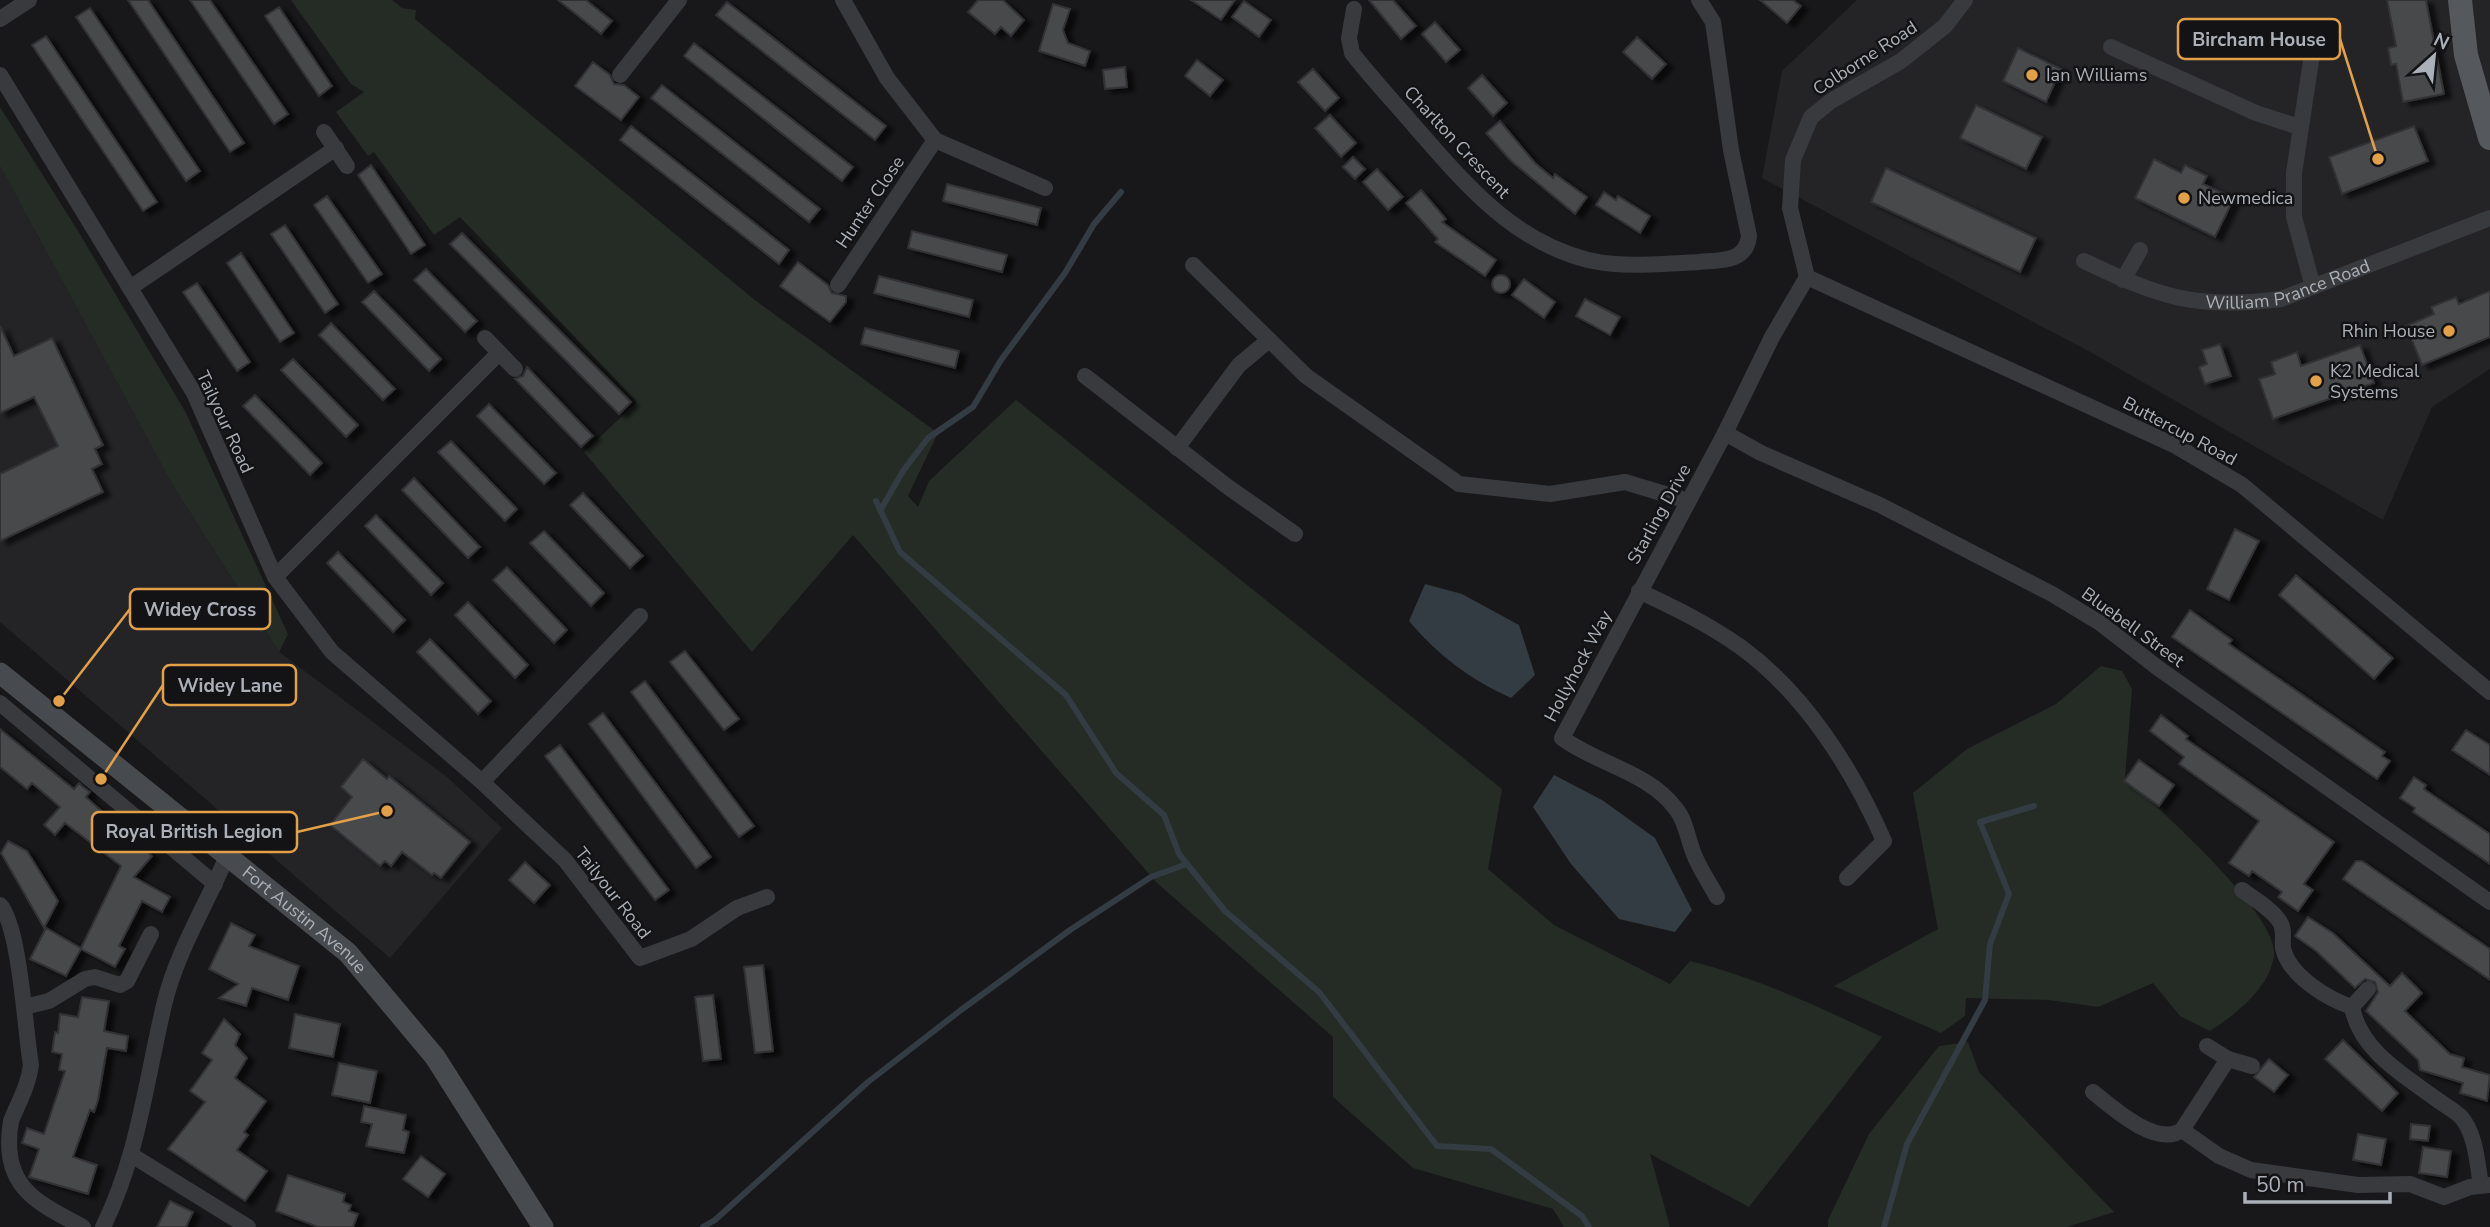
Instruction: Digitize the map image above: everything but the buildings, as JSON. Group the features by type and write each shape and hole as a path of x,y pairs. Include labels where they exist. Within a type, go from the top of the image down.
{"main road":[{"path":"2460,0 2466,55 2490,138"},
{"name":"Fort Austin Avenue","path":"0,673 348,953 402,1013 435,1057 543,1227"}],"street":[{"path":"0,19 29,0"},
{"path":"620,75 679,0"},
{"path":"843,0 887,78 935,140 1045,188"},
{"name":"Charlton Crescent","path":"1353,9 1349,38 1352,53 1458,174 1511,225 1558,250 1589,260 1618,264 1681,263 1730,260 1745,249 1749,236 1731,150 1713,22 1699,0"},
{"name":"Colborne Road","path":"1807,277 1790,208 1793,160 1811,117 1831,101 1901,61 1945,26 1965,0"},
{"path":"2313,287 2294,217 2294,173 2316,28"},
{"path":"2111,47 2256,113 2299,127"},
{"name":"Tailyour Road","path":"0,75 194,393 275,577 332,652 482,782 565,860 640,958 691,939 737,908 767,897"},
{"path":"324,132 347,166"},
{"name":"Hunter Close","path":"838,285 935,140"},
{"path":"130,288 336,148"},
{"name":"William Prance Road","path":"2084,261 2123,280 2175,298 2212,304 2281,299 2490,218"},
{"path":"2123,280 2140,250"},
{"path":"1193,265 1306,376 1459,484 1550,494 1625,482 1688,501"},
{"name":"Starling Drive","path":"1807,277 1772,337 1725,433 1639,591 1691,615 1744,650 1784,685 1822,735 1863,792 1884,841 1847,878"},
{"name":"Buttercup Road","path":"1807,277 2175,446 2220,471 2242,485 2490,692"},
{"path":"485,338 515,369"},
{"path":"1177,448 1239,365 1269,340"},
{"path":"275,577 499,353"},
{"path":"1085,376 1177,448 1295,534"},
{"name":"Bluebell Street","path":"1725,433 1760,453 1880,505 2052,594 2100,623 2158,668 2490,902"},
{"name":"Hollyhock Way","path":"1639,591 1562,738 1581,752 1629,772 1679,811 1695,859 1717,897"},
{"path":"482,782 640,616"},
{"name":"Fort Austin Avenue","path":"0,703 215,884"},
{"path":"103,1227 121,1191 133,1156 164,1002 227,856"},
{"path":"2242,890 2276,915 2282,925 2283,948 2295,970 2332,1000 2352,1007"},
{"path":"0,905 6,911 12,933 31,1065 28,1087 12,1119 1,1155 22,1196 83,1227"},
{"path":"24,1007 50,1001 85,979 95,977 120,985 127,981 151,934"},
{"path":"2352,1007 2368,989"},
{"path":"2182,1130 2219,1156 2252,1170 2358,1185 2410,1184 2444,1197 2486,1185 2474,1146 2460,1117 2385,1060 2365,1040 2355,1023 2352,1007"},
{"path":"2207,1046 2228,1059 2252,1066"},
{"path":"2093,1093 2128,1119 2162,1136 2171,1137 2182,1130 2228,1059"},
{"path":"133,1156 248,1227"}],"shaded area":[{"path":"291,0 392,0 402,8 416,10 415,19 756,301 938,433 908,496 918,507 929,481 1016,400 1502,789 1488,869 1554,925 1670,984 1690,961 1812,1004 1882,1037 1749,1207 1650,1154 1670,1227 1564,1227 1553,1209 1413,1168 1333,1097 1333,1037 1157,883 853,535 752,652 584,452 637,402 460,217 434,235 374,152 368,156 336,112 364,92 351,84"},
{"path":"1857,0 2490,0 2490,369 2432,407 2383,520 2092,353 1762,178 1782,71"},
{"path":"0,107 78,231 186,413 288,634 279,652 173,486 0,166"},
{"path":"0,166 173,486 279,652 447,777 502,828 390,958 0,622"},
{"path":"1425,584 1462,594 1519,625 1535,675 1511,698 1456,666 1431,645 1409,621"},
{"path":"2101,666 2122,671 2132,689 2125,778 2238,889 2271,938 2274,956 2271,968 2250,1000 2210,1031 2180,1016 2153,983 2098,1007 2049,1000 1966,998 1965,1016 1941,1033 1834,986 1938,929 1913,793 1967,749 2056,704"},
{"path":"1554,775 1602,800 1655,838 1692,910 1675,932 1619,919 1571,864 1533,807"},
{"path":"1968,1042 1979,1072 2114,1212 2067,1227 1828,1227 1828,1220 1869,1134 1939,1046"}],"waterway":[{"path":"880,511 903,471 928,438 973,407 1001,360 1065,273 1094,224 1121,192"},
{"path":"876,501 900,552 1066,695 1116,773 1164,815 1179,854 1225,911 1319,992 1437,1146 1491,1149 1582,1216 1589,1227"},
{"path":"1884,1227 1907,1144 1985,1000 1990,944 2009,894 1980,822 2034,806"},
{"path":"703,1227 715,1220 868,1082 961,1010 1070,930 1151,877 1187,864"}],"place":[{"name":"Ian Williams","path":"2032,75"},
{"name":"Bircham House","path":"2378,159"},
{"name":"Newmedica","path":"2184,198"},
{"name":"Rhin House","path":"2449,331"},
{"name":"K2 Medical Systems","path":"2316,381"},
{"name":"Widey Cross","path":"59,701"},
{"name":"Widey Lane","path":"101,779"},
{"name":"Royal British Legion","path":"387,811"}]}
